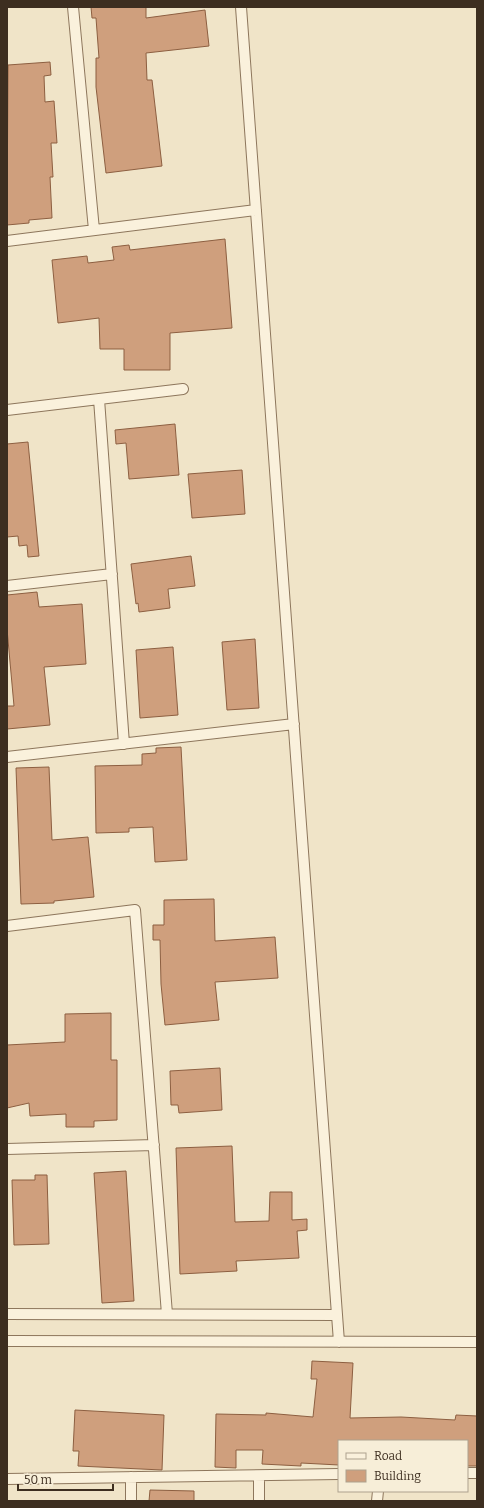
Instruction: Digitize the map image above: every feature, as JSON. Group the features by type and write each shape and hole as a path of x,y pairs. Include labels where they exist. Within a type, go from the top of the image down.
{"street":[{"path":"73,7 94,230"},
{"path":"241,7 339,1342"},
{"path":"7,241 256,210"},
{"path":"7,410 183,389"},
{"path":"99,399 124,744"},
{"path":"7,586 112,574"},
{"path":"7,757 294,724"},
{"path":"7,926 135,910 167,1314"},
{"path":"7,1149 154,1145"},
{"path":"7,1314 337,1315"},
{"path":"7,1341 477,1342"},
{"path":"7,1479 338,1474"},
{"path":"259,1476 259,1501"},
{"path":"131,1477 131,1501"}],"building":[{"path":"91,7 146,7 146,18 205,10 209,46 146,53 147,80 152,80 162,166 106,173 96,87 96,58 99,58 96,18 92,18"},
{"path":"50,62 51,75 44,76 45,102 54,101 57,143 51,143 53,177 50,177 52,218 29,220 29,223 7,225 8,65"},
{"path":"225,239 232,328 170,333 170,370 124,370 124,349 100,349 99,318 58,323 52,260 87,256 88,263 114,260 112,247 129,245 130,250"},
{"path":"175,424 179,475 129,479 126,443 116,444 115,430"},
{"path":"28,442 39,556 28,557 27,545 19,546 18,536 7,537 7,444"},
{"path":"242,470 245,514 192,518 188,474"},
{"path":"191,556 195,586 168,589 170,608 139,612 138,603 136,604 131,564"},
{"path":"37,592 39,607 82,604 86,664 44,667 50,725 7,729 7,706 14,706 7,629 7,595"},
{"path":"255,639 259,708 227,710 222,642"},
{"path":"173,647 178,715 140,718 136,650"},
{"path":"181,747 187,860 155,862 153,827 129,828 129,832 96,833 95,766 142,765 142,754 156,753 156,748"},
{"path":"49,767 52,840 88,837 94,897 54,901 54,903 21,904 16,768"},
{"path":"214,899 215,941 275,937 278,978 215,982 219,1020 165,1025 161,984 160,940 153,940 153,925 164,925 164,900"},
{"path":"111,1013 111,1060 117,1060 117,1120 94,1121 94,1127 66,1127 66,1114 30,1116 29,1103 7,1108 7,1045 65,1042 65,1014"},
{"path":"220,1068 222,1110 179,1113 178,1105 171,1105 170,1071"},
{"path":"232,1146 235,1222 269,1221 270,1192 292,1192 292,1220 307,1219 307,1230 297,1231 299,1258 236,1261 237,1271 180,1274 176,1148"},
{"path":"126,1171 134,1301 102,1303 94,1173"},
{"path":"35,1175 47,1175 49,1244 14,1245 12,1180 35,1180"},
{"path":"312,1361 353,1363 350,1418 401,1417 455,1420 456,1415 477,1416 477,1466 468,1466 468,1440 338,1440 338,1465 301,1463 301,1466 262,1464 263,1450 236,1450 236,1468 215,1467 216,1414 266,1415 266,1413 313,1417 317,1379 311,1379"},
{"path":"75,1410 164,1415 162,1470 78,1466 79,1451 73,1451"},
{"path":"150,1490 194,1491 194,1501 149,1501"}]}
